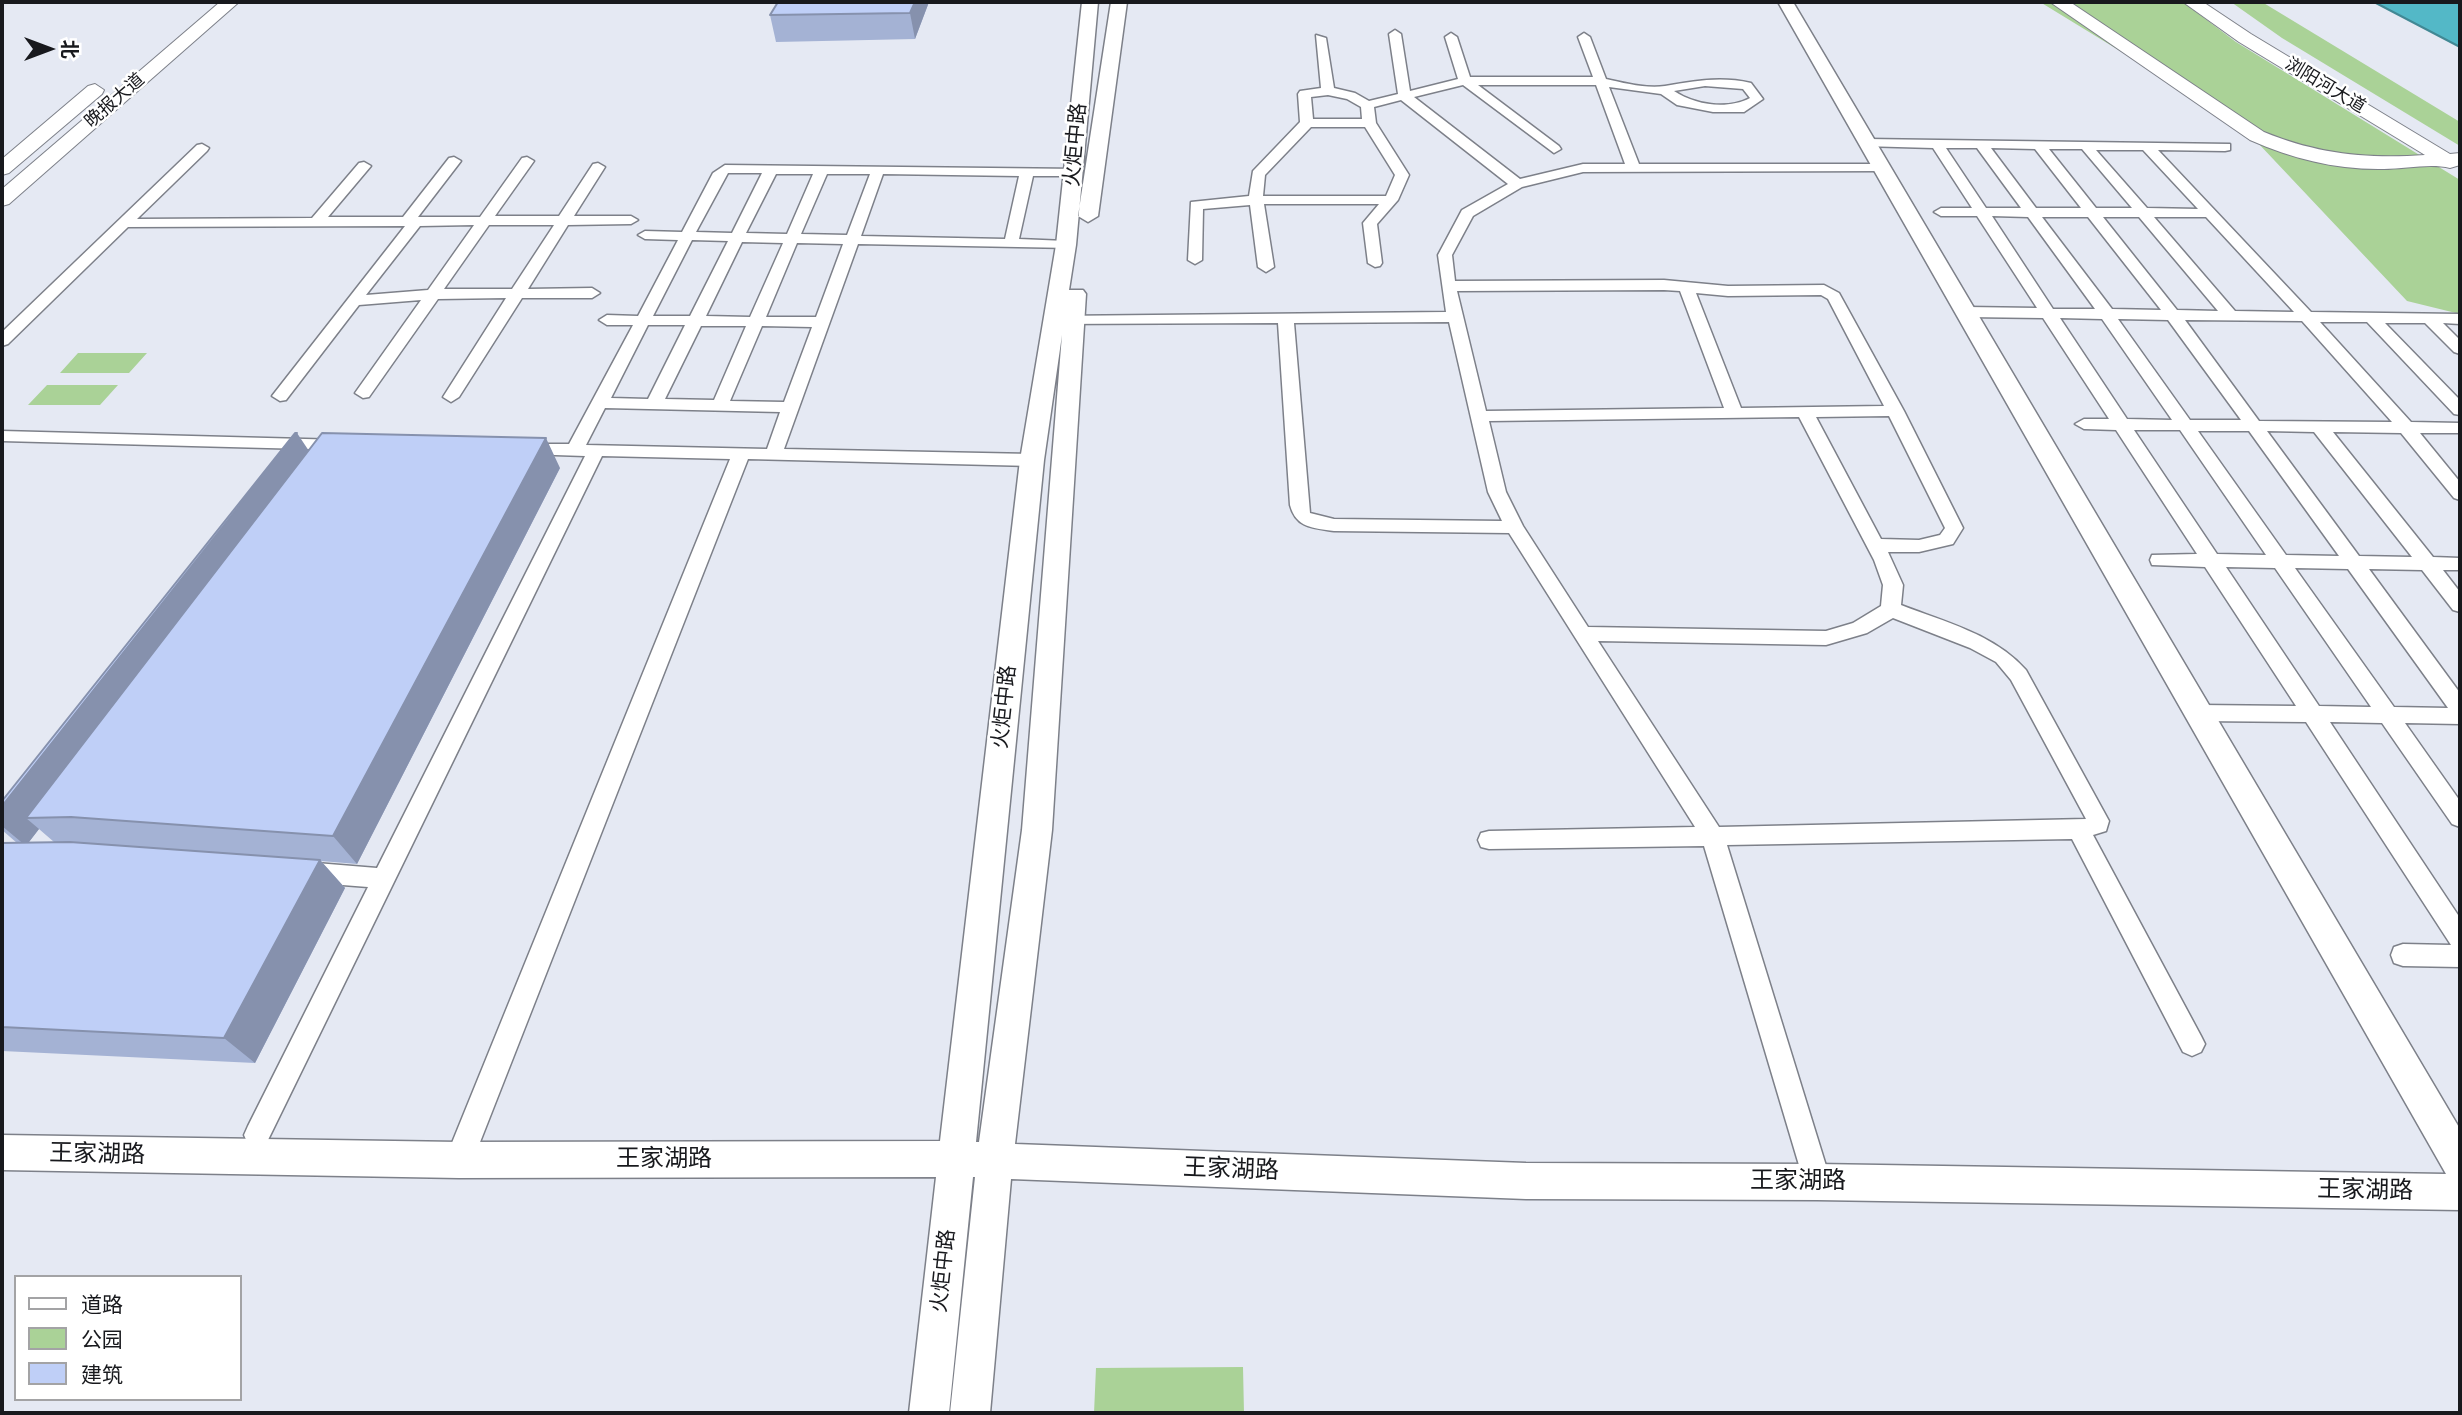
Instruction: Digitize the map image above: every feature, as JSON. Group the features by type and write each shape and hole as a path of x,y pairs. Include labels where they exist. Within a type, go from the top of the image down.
{"main road":[{"name":"晚报大道","path":"2,200 230,2"},
{"path":"2059,2 2257,136 2278,146 2327,161 2457,161"},
{"name":"浏阳河大道","path":"2192,2 2220,22 2457,161"},
{"name":"浏阳河大道","path":"2211,2 2277,48 2457,161"},
{"name":"晚报大道","path":"2,169 106,81"}],"street":[{"name":"火炬中路","path":"929,1413 1032,460 1063,321 1066,246 1090,2"},
{"path":"970,1413 995,1161 1037,830 1063,321 1119,2"},
{"path":"1786,2 2460,1163"},
{"path":"1395,34 1405,97 1517,184"},
{"path":"1451,37 1465,81 1554,149"},
{"path":"1584,37 1598,81 1633,167"},
{"path":"1320,38 1328,91"},
{"path":"1307,123 1304,94 1328,91 1351,96 1367,105 1405,97 1427,88 1465,81 1598,81 1632,88 1664,90 1689,82 1723,80 1747,86 1757,99 1739,109 1713,108 1682,102 1664,90"},
{"path":"1367,105 1368,123 1378,142 1394,157 1402,175 1391,200 1370,223 1375,263"},
{"path":"1266,267 1256,200 1258,174 1307,123 1368,123"},
{"path":"1867,143 2225,147"},
{"path":"1937,144 2460,938"},
{"path":"1981,144 2107,314 2460,818"},
{"path":"2039,145 2173,315 2460,708"},
{"path":"2086,146 2231,316"},
{"path":"2147,146 2208,213 2224,225 2307,317 2405,426 2460,494"},
{"path":"2,341 202,148"},
{"path":"363,393 527,160"},
{"path":"280,396 354,301 454,162"},
{"path":"316,222 365,166"},
{"path":"451,397 598,167"},
{"path":"1817,1182 1713,837 1514,527 1497,492 1453,317 1446,255 1468,213 1517,184 1583,168 1881,167"},
{"path":"257,1135 384,878 585,451 600,403 720,173 735,168 1074,172"},
{"path":"654,404 771,169"},
{"path":"720,405 822,169"},
{"path":"773,455 878,170"},
{"path":"1011,243 1027,172"},
{"path":"1195,260 1196,205 1256,200 1391,200"},
{"path":"1941,212 2208,213"},
{"path":"124,223 631,220"},
{"path":"645,235 1066,246"},
{"path":"1448,286 1686,286 1728,291 1824,290 1834,296 1896,411 1954,528 1946,540 1919,546 1875,545"},
{"path":"1686,286 1735,414"},
{"path":"354,301 432,294 592,293"},
{"path":"1967,312 2460,319"},
{"path":"1063,321 1453,317"},
{"path":"1286,318 1299,505 1302,516 1312,522 1334,525 1514,527"},
{"path":"2372,318 2460,410"},
{"path":"2429,318 2460,349"},
{"path":"607,320 822,322"},
{"path":"600,403 791,407"},
{"path":"1478,415 1896,411"},
{"path":"1585,634 1826,638 1854,632 1875,622 1891,610 1893,585 1875,545 1805,413"},
{"path":"2084,424 2460,428"},
{"path":"2319,426 2460,605"},
{"path":"2,436 366,446"},
{"path":"505,449 1032,460"},
{"path":"459,1160 741,454"},
{"path":"2159,559 2460,564"},
{"path":"1489,840 2094,828 2098,821 2019,676 2003,657 1977,643 1891,610"},
{"path":"2199,713 2460,716"},
{"path":"2079,830 2192,1044"},
{"path":"276,870 384,878"},
{"path":"2403,955 2460,956"},
{"name":"王家湖路","path":"2,1153 459,1160 956,1159 1526,1181 1817,1182 2460,1192"}],"green space":[{"path":"2040,2 2183,2 2236,42 2460,180 2460,314 2407,301 2241,125"},
{"path":"2231,2 2262,2 2460,122 2460,146 2282,38"},
{"path":"78,353 147,353 129,373 60,373"},
{"path":"47,385 118,385 100,405 28,405"},
{"path":"1243,1367 1244,1413 1094,1413 1096,1368"}],"water":[{"path":"2374,2 2460,2 2460,47"}],"building":[{"path":"778,2 915,2 910,13 770,15"},
{"path":"297,433 2,806 2,801"},
{"path":"322,433 546,438 333,836 71,817 26,818"},
{"path":"70,842 320,860 224,1038 2,1027 2,843"}]}
